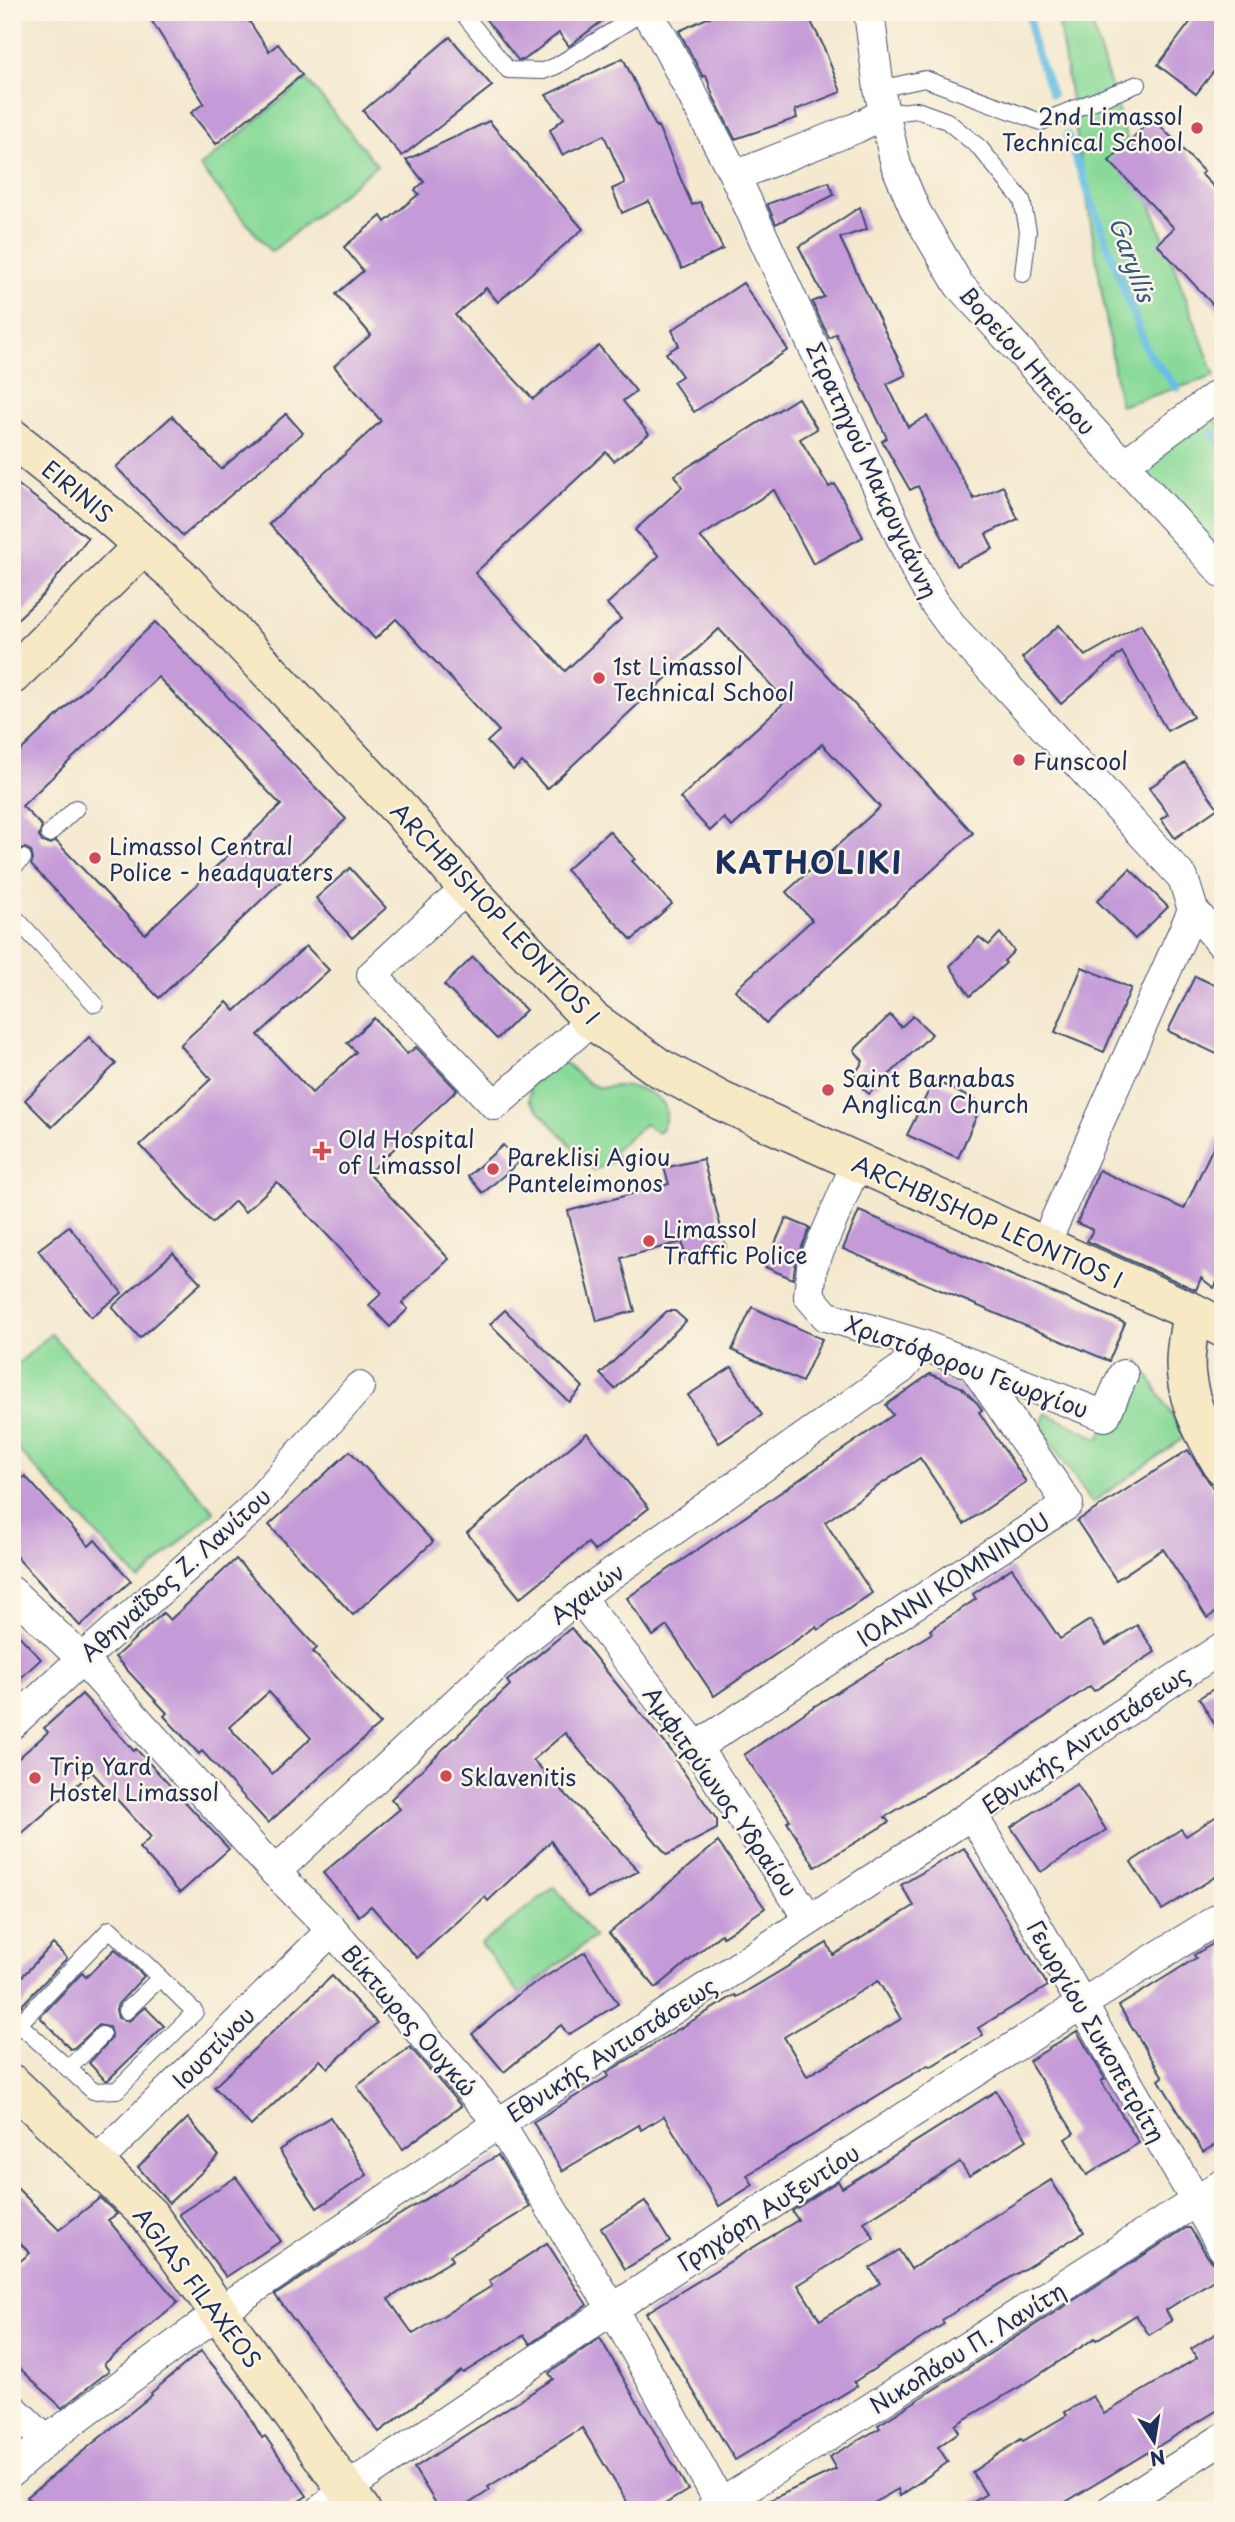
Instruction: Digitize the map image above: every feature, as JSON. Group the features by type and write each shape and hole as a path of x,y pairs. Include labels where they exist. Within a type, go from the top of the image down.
{"main road":[{"name":"EIRINIS","path":"12,438 144,545"},
{"path":"12,675 144,545"},
{"name":"ARCHBISHOP LEONTIOS I","path":"144,545 185,582 402,812 468,889 592,1020 668,1073 721,1101 1207,1320"},
{"path":"1207,1320 1186,1357 1186,1375 1203,1434 1223,1466"},
{"name":"AGIAS FILAXEOS","path":"12,2084 149,2215 218,2313 343,2503"}],"street":[{"name":"Στρατηγού Μακρυγιάννη","path":"644,12 659,31 735,176 934,602 954,629 1183,878 1193,910 1223,945"},
{"name":"Βορείου Ηπείρου","path":"869,12 881,102 896,165 916,212 959,285 1223,573"},
{"path":"735,176 856,128 881,102"},
{"path":"1124,465 1218,406"},
{"path":"468,889 443,908 372,975 453,1061 495,1105 592,1020"},
{"path":"1044,1246 1193,910"},
{"name":"Χριστόφορου Γεωργίου","path":"857,1163 812,1267 809,1296 826,1315 922,1345 1105,1416 1123,1375"},
{"name":"Αχαιών","path":"275,1872 508,1653 579,1597 901,1369 922,1345"},
{"name":"IOANNI KOMNINOU","path":"696,1747 1068,1504 973,1365"},
{"name":"Αθηναΐδος Ζ. Λανίτου","path":"12,1724 250,1511 359,1387"},
{"name":"Βίκτωρος Ουγκώ","path":"12,1592 82,1659 275,1872 332,1930 499,2123 612,2308 719,2508"},
{"name":"Αμφιτρύωνος Υδραίου","path":"579,1597 696,1747 809,1919"},
{"name":"Εθνικής Αντιστάσεως","path":"12,2471 46,2441 218,2313 499,2123 1223,1647"},
{"name":"Γεωργίου Συκοπετρίτη","path":"972,1814 1223,2248"},
{"name":"Γρηγόρη Αυξεντίου","path":"343,2503 612,2308 1082,2003 1223,1916"},
{"name":"Ιουστίνου","path":"94,2164 332,1930"},
{"name":"Νικολάου Π. Λανίτη","path":"719,2508 1223,2184"},
{"path":"12,2408 46,2441"},
{"path":"1111,2510 1223,2438"}],"lane":[{"path":"462,12 508,69 543,71 556,66 644,12"},
{"path":"881,102 926,79 1041,122 1138,84"},
{"path":"881,102 917,110 947,121 980,148 1021,200 1028,231 1023,274"},
{"path":"49,834 76,808"},
{"path":"12,914 95,1004"},
{"path":"110,1929 195,2012 117,2090 93,2091 16,2027 43,2009 64,1987 88,1951 110,1929"},
{"path":"88,1951 100,1963"},
{"path":"131,2001 160,1978"},
{"path":"68,2069 80,2047 102,2035"}],"green space":[{"path":"1057,12 1088,12 1129,146 1215,376 1120,406"},
{"path":"306,79 377,165 271,252 200,167"},
{"path":"1208,412 1223,428 1223,584 1149,504 1148,465"},
{"path":"561,1060 597,1087 629,1087 658,1098 666,1113 665,1122 658,1133 645,1124 613,1151 618,1159 594,1170 529,1100 530,1085"},
{"path":"51,1334 214,1511 139,1580 12,1443 12,1369"},
{"path":"1139,1360 1185,1437 1092,1503 1040,1427 1046,1413 1099,1439"},
{"path":"555,1887 594,1937 520,1994 481,1944"}],"building":[{"path":"146,12 243,12 269,51 278,44 302,75 216,144 191,113 204,103"},
{"path":"480,12 614,12 569,46 559,33 524,60 518,60"},
{"path":"720,12 806,12 822,43 841,92 795,110 797,118 735,139 713,96 706,75 703,77 679,31"},
{"path":"1198,12 1223,12 1223,59 1196,94 1158,65"},
{"path":"450,37 492,86 402,156 363,111"},
{"path":"623,58 656,127 658,126 692,205 700,202 723,249 682,269 649,201 622,213 612,189 625,183 604,135 562,155 550,130 564,118 546,95"},
{"path":"1153,118 1223,196 1223,316 1157,244 1174,228 1109,161"},
{"path":"489,121 583,229 498,302 486,288 455,315 533,399 599,346 636,391 623,401 649,434 614,461 606,452 475,573 565,671 621,619 607,604 659,556 635,530 682,487 675,475 798,398 817,429 800,439 829,487 835,484 863,537 813,564 774,490 700,537 973,833 766,1023 735,990 812,920 786,892 880,807 822,744 732,827 724,818 710,831 680,798 786,701 719,629 547,789 522,762 513,770 487,742 499,731 396,619 375,639 269,524 381,421 334,366 371,335 336,294 363,271 344,247 381,216 385,222 419,194 415,190 424,182 406,160"},
{"path":"829,182 834,195 776,224 767,204"},
{"path":"860,207 867,229 840,238 906,375 887,384 908,427 927,416 974,499 1003,486 1018,519 986,534 993,549 956,566 918,486 910,490 882,441 887,438 836,334 829,338 812,302 824,297 799,247"},
{"path":"743,283 788,350 694,412 673,382 682,376 666,353 679,345 672,330"},
{"path":"286,414 303,433 183,536 116,467 172,416 221,469"},
{"path":"12,480 88,538 42,596 12,624"},
{"path":"155,622 346,819 159,998 31,865 31,851 25,848 16,850 12,846 12,759","holes":["158,677 281,805 145,934 56,841 51,844 42,842 39,836 42,826 22,806"]},
{"path":"1141,624 1193,717 1167,731 1122,652 1061,704 1022,658 1059,625 1085,656"},
{"path":"1185,763 1218,808 1175,838 1161,819 1168,814 1149,788"},
{"path":"609,831 635,859 632,861 672,904 632,940 566,870"},
{"path":"350,868 386,908 352,938 316,898"},
{"path":"1130,869 1168,907 1135,939 1097,901"},
{"path":"1000,933 1014,951 1004,961 1006,963 970,996 950,966 979,937 989,945"},
{"path":"306,946 329,970 258,1035 312,1093 356,1052 347,1043 374,1018 407,1054 416,1047 457,1090 368,1173 449,1259 402,1303 408,1309 390,1327 369,1305 382,1293 277,1182 245,1212 235,1201 212,1223 140,1145 211,1079 180,1045 227,1002 235,1011"},
{"path":"473,957 526,1010 497,1039 444,985"},
{"path":"1082,967 1131,988 1104,1052 1055,1032"},
{"path":"1195,976 1223,989 1223,1057 1168,1031"},
{"path":"890,1015 901,1027 913,1016 932,1034 869,1094 852,1079 863,1061 854,1050"},
{"path":"89,1037 116,1064 52,1127 25,1100"},
{"path":"934,1080 982,1104 958,1158 907,1135"},
{"path":"1223,1126 1223,1271 1214,1288 1201,1278 1196,1290 1087,1241 1093,1230 1077,1223 1099,1170 1184,1209"},
{"name":"Pareklisi Agiou Panteleimonos","path":"503,1145 518,1163 483,1193 468,1176"},
{"path":"703,1159 726,1247 686,1257 682,1242 621,1258 635,1311 597,1321 568,1211 669,1184 664,1168"},
{"path":"859,1211 1125,1323 1109,1361 843,1249"},
{"path":"786,1218 810,1228 796,1260 793,1279 765,1267"},
{"path":"69,1226 122,1293 91,1317 38,1250"},
{"path":"173,1253 201,1283 140,1338 112,1307"},
{"path":"752,1307 822,1339 802,1382 732,1350"},
{"path":"505,1310 583,1387 569,1402 490,1324"},
{"path":"667,1311 675,1311 686,1321 615,1389 600,1374"},
{"path":"732,1367 762,1415 719,1443 688,1395"},
{"path":"930,1374 961,1387 978,1404 982,1410 979,1412 1026,1482 964,1524 920,1458 825,1522 872,1593 714,1696 667,1626 653,1636 627,1598 893,1415 886,1405"},
{"path":"587,1433 649,1508 595,1551 588,1543 520,1598 467,1533"},
{"path":"1188,1450 1223,1503 1223,1608 1207,1618 1163,1549 1116,1580 1077,1521"},
{"path":"350,1451 433,1542 353,1615 269,1525"},
{"path":"25,1476 89,1546 95,1540 131,1581 80,1626 12,1552 12,1488"},
{"path":"236,1559 317,1648 313,1652 380,1724 268,1823 202,1751 199,1754 164,1716 167,1713 115,1657 163,1613 170,1620","holes":["269,1692 311,1738 272,1774 229,1727"]},
{"path":"1012,1568 1060,1639 1090,1620 1106,1645 1137,1625 1155,1652 1094,1691 1090,1686 1000,1748 885,1817 889,1822 815,1867 787,1822 790,1820 744,1755 810,1709 932,1633 930,1630 976,1599 973,1594"},
{"path":"12,1628 41,1659 12,1686"},
{"path":"571,1628 678,1759 676,1761 717,1820 717,1829 667,1855 565,1733 533,1760 639,1871 588,1898 551,1841 488,1901 485,1897 417,1958 371,1906 359,1916 323,1873 400,1809 391,1799 510,1685 507,1681"},
{"path":"1223,1683 1223,1738 1199,1698"},
{"path":"82,1694 229,1849 180,1893 139,1848 151,1837 92,1772 12,1842 12,1764 48,1732 44,1728"},
{"path":"1077,1784 1106,1830 1041,1872 1011,1827"},
{"path":"1223,1812 1223,1872 1162,1910 1131,1862 1181,1829 1186,1836"},
{"path":"718,1842 765,1908 723,1937 721,1934 656,1988 609,1933"},
{"path":"964,1848 1048,1986 978,2028 983,2035 930,2067 928,2065 747,2175 753,2185 719,2206 664,2116 641,2130 639,2125 562,2171 533,2122 609,2076 607,2073 621,2064 735,1995 737,1997 827,1943 833,1955 914,1906 901,1885","holes":["878,1981 901,2019 807,2076 784,2037"]},
{"path":"1223,1938 1223,2140 1203,2152 1159,2080 1163,2077 1119,2006"},
{"path":"53,1944 67,1958 21,2006 12,1998 12,1987"},
{"path":"115,1949 144,1976 118,2004 118,2018 129,2021 145,2007 164,2026 105,2080 89,2063 112,2038 109,2027 99,2025 70,2049 40,2017 82,1973 86,1977"},
{"path":"585,1952 618,2004 568,2035 561,2025 504,2072 472,2034 521,1992"},
{"path":"332,1976 377,2023 328,2068 320,2060 251,2126 214,2087"},
{"path":"1077,2031 1105,2079 1101,2081 1139,2143 1087,2175 1065,2139 1074,2133 1029,2061"},
{"path":"410,2047 461,2106 403,2149 357,2086"},
{"path":"996,2091 1027,2140 969,2176 960,2162 864,2222 874,2238 798,2285 820,2320 880,2283 870,2268 899,2250 911,2269 1051,2180 1084,2232 942,2320 944,2324 854,2382 857,2386 735,2460 646,2313 798,2220 792,2211 838,2181 842,2188"},
{"path":"330,2117 367,2175 317,2208 279,2150"},
{"path":"188,2118 219,2156 169,2203 138,2167"},
{"path":"498,2155 530,2207 450,2255 453,2260 388,2299 413,2334 492,2286 489,2281 547,2243 587,2305 530,2344 524,2335 463,2373 461,2371 379,2432 275,2295 350,2245"},
{"path":"236,2177 281,2241 226,2277 179,2214"},
{"path":"12,2183 59,2230 100,2198 117,2214 108,2220 178,2302 104,2364 109,2371 62,2408 12,2361 12,2268 30,2253 12,2236"},
{"path":"645,2201 670,2242 625,2269 601,2228"},
{"path":"1186,2228 1190,2228 1214,2263 1223,2265 1223,2274 1166,2310 1172,2321 1149,2335 1136,2315 955,2425 959,2432 938,2447 948,2462 900,2496 898,2489 862,2510 749,2510 836,2469 829,2457 880,2428 878,2425"},
{"path":"1223,2329 1223,2407 1064,2503 1069,2510 961,2510 986,2494 972,2472 1021,2439 1023,2441 1067,2415 1065,2412 1093,2396 1104,2414 1197,2358 1191,2349"},
{"path":"600,2338 688,2490 655,2510 632,2510 582,2428 488,2487 490,2490 459,2510 440,2510 414,2468 553,2379 549,2373"},
{"path":"201,2351 235,2392 262,2438 265,2436 307,2496 284,2510 38,2510 27,2497 152,2395 151,2393"}],"waterway":[{"name":"Garyllis","path":"1030,12 1032,39 1052,94"},
{"name":"Garyllis","path":"1067,135 1147,351 1177,388"},
{"name":"Garyllis","path":"1213,433 1223,445"}],"place":[{"name":"2nd Limassol Technical School","path":"1197,128"},
{"name":"1st Limassol Technical School","path":"599,678"},
{"name":"Funscool","path":"1019,760"},
{"name":"Limassol Central Police - headquaters","path":"95,858"},
{"name":"Saint Barnabas Anglican Church","path":"828,1090"},
{"name":"Old Hospital of Limassol","path":"322,1151"},
{"name":"Pareklisi Agiou Panteleimonos","path":"493,1169"},
{"name":"Limassol Traffic Police","path":"649,1241"},
{"name":"Sklavenitis","path":"446,1776"},
{"name":"Trip Yard Hostel Limassol","path":"35,1778"}],"district":[{"name":"KATHOLIKI","path":"809,861"}]}
